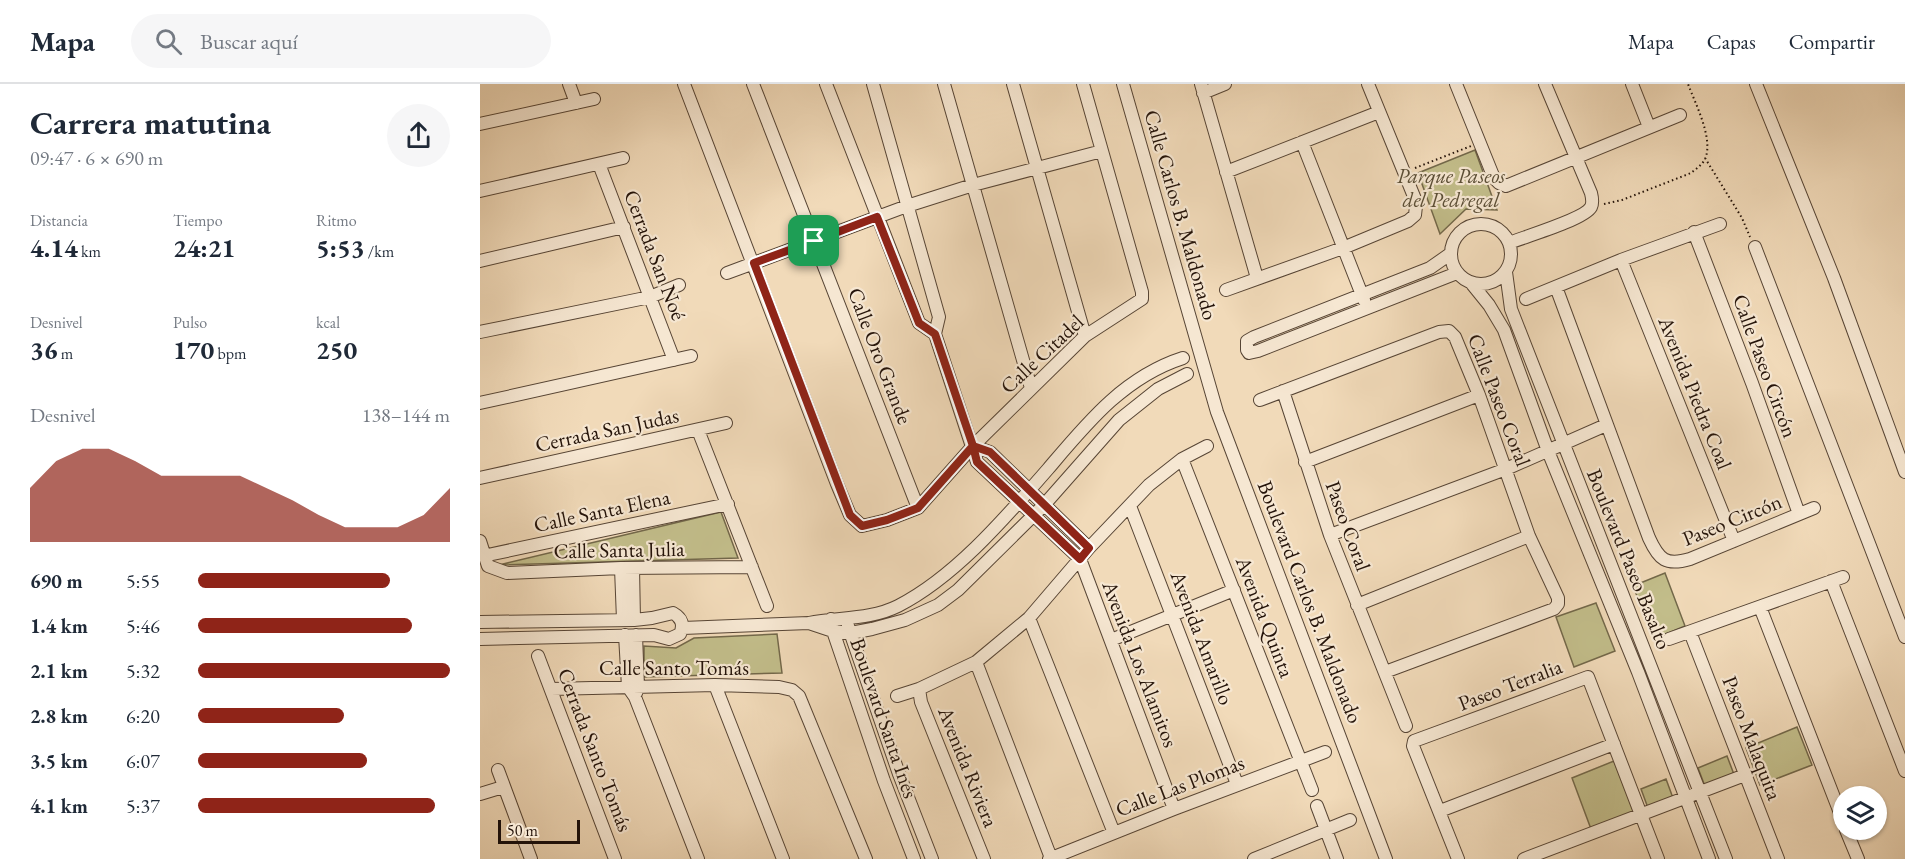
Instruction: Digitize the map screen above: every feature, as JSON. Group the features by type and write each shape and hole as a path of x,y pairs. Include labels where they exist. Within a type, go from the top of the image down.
{"street":[{"path":"569,84 576,103"},
{"path":"684,84 754,263"},
{"name":"Calle Oro Grande","path":"753,84 918,508"},
{"path":"826,84 919,323 935,334 939,317 873,84"},
{"path":"945,84 1031,388"},
{"path":"1013,84 1085,336"},
{"path":"727,273 907,206 973,185 1102,151 1083,84"},
{"name":"Calle Carlos B. Maldonado","path":"1123,84 1200,357"},
{"path":"1225,84 1202,88 1257,278"},
{"path":"1226,290 1343,248 1413,218 1416,206 1368,84"},
{"path":"1456,84 1494,178 1504,185 1509,185 1680,115"},
{"path":"1509,243 1574,219 1589,210 1592,204 1591,193 1545,84"},
{"path":"1632,84 1649,127"},
{"path":"1756,84 1834,278 1905,472"},
{"path":"480,124 594,99"},
{"path":"1226,172 1378,112"},
{"path":"1302,142 1368,308"},
{"name":"Calle Citadel","path":"754,263 850,515 862,526 887,520 918,508 973,446 1085,336 1142,299 1142,292 1102,151"},
{"path":"480,191 623,158"},
{"name":"Cerrada San Noé","path":"599,164 674,360"},
{"path":"1485,224 1503,234 1509,243 1510,262 1506,272 1491,283 1472,284 1457,273 1452,264 1450,254 1452,244 1465,228 1485,224"},
{"path":"1526,299 1621,260 1720,224"},
{"path":"480,261 624,227"},
{"name":"Calle Paseo Circón","path":"1694,232 1752,383 1798,514"},
{"path":"1755,247 1905,637"},
{"path":"1450,254 1430,268 1254,337 1248,341 1247,350 1249,353 1258,351 1457,273"},
{"name":"Avenida Piedra Coal","path":"1621,260 1734,541"},
{"name":"Boulevard Paseo Basalto","path":"1506,272 1511,309 1726,859"},
{"name":"Boulevard Paseo Basalto","path":"1472,284 1489,305 1504,330 1548,451 1617,619 1709,859"},
{"path":"480,332 650,297 679,285"},
{"path":"1329,535 1506,469 1606,425 1556,287"},
{"name":"Calle Paseo Coral","path":"1260,400 1447,330 1455,337 1479,395 1529,536 1558,598 1558,604 1554,609 1385,672"},
{"name":"Avenida Los Alamitos","path":"935,334 977,462 1080,559 1174,809"},
{"path":"480,403 691,356"},
{"name":"Boulevard Carlos B. Maldonado","path":"1200,357 1217,412 1386,859"},
{"path":"832,625 845,618 863,618 896,607 928,589 966,556 1114,396 1150,372 1183,358"},
{"path":"832,625 851,633 905,620 938,605 965,584 1044,505 1119,420 1158,389 1187,374"},
{"name":"Paseo Coral","path":"1283,391 1329,535 1406,726"},
{"path":"1305,462 1479,395"},
{"path":"698,430 726,423"},
{"name":"Paseo Circón","path":"1606,425 1649,538 1663,560 1680,562 1814,508"},
{"name":"Cerrada San Judas","path":"480,478 698,430 766,606"},
{"path":"973,446 990,452 1089,548"},
{"path":"897,696 919,689 976,662 1029,618 1089,548 1149,485 1182,459 1207,446"},
{"name":"Avenida Quinta","path":"1182,459 1312,790"},
{"name":"Calle Santa Elena","path":"486,561 728,504"},
{"name":"Avenida Amarillo","path":"1130,506 1237,784"},
{"path":"1357,605 1529,536"},
{"path":"480,541 486,561"},
{"name":"Calle Santa Julia","path":"486,561 507,573 627,568 752,567"},
{"path":"627,568 629,620"},
{"path":"1669,639 1837,579 1905,771"},
{"path":"1111,640 1234,590"},
{"path":"1760,607 1833,794"},
{"path":"480,622 629,620 674,613 681,620 683,628"},
{"name":"Boulevard Santa Inés","path":"845,618 899,774 932,859"},
{"path":"1029,618 1114,832"},
{"name":"Boulevard Santa Inés","path":"480,639 654,635 669,639 680,634 683,628 809,623 832,625 884,781 914,859"},
{"name":"Paseo Malaquita","path":"1690,632 1778,859"},
{"path":"630,635 634,690 698,859"},
{"name":"Cerrada Santo Tomás","path":"538,656 615,859"},
{"path":"976,662 1050,859"},
{"name":"Paseo Terralia","path":"1458,859 1413,746 1414,741 1588,677 1658,859"},
{"path":"715,685 783,859"},
{"name":"Calle Santo Tomás","path":"551,689 634,690 715,685 779,687 796,692 864,858"},
{"name":"Avenida Riviera","path":"919,689 921,702 984,859"},
{"path":"1440,811 1614,744"},
{"name":"Calle Las Plomas","path":"1050,859 1237,784 1325,752"},
{"path":"498,770 529,859"},
{"path":"1524,859 1745,775"},
{"path":"480,794 503,787"},
{"path":"1317,806 1337,859"},
{"path":"1261,858 1350,820"},
{"path":"1850,840 1857,859"}],"path":[{"path":"1592,204 1614,202 1665,184 1691,173 1700,166 1705,159 1706,136 1688,84"},
{"path":"1404,172 1479,143"},
{"path":"1705,159 1742,218 1755,247"}],"green space":[{"name":"Parque Paseos del Pedregal","path":"1475,150 1497,210 1466,209 1440,234 1418,173"},
{"path":"721,512 738,558 499,565"},
{"path":"1665,573 1685,626 1654,639 1633,586"},
{"path":"1596,603 1615,651 1574,667 1556,617"},
{"path":"777,634 782,673 644,677 644,646 676,648 694,638"},
{"path":"1797,727 1812,765 1760,785 1746,748"},
{"path":"1727,756 1735,777 1706,789 1698,768"},
{"path":"1614,761 1634,812 1591,829 1572,778"},
{"path":"1666,779 1673,798 1648,808 1641,789"}],"route":[{"path":"814,241 754,263 832,473 850,515 862,526 887,520 918,508 973,446 977,462 1080,559 1089,548 990,452 973,446 935,334 919,323 877,217 814,241"}]}
